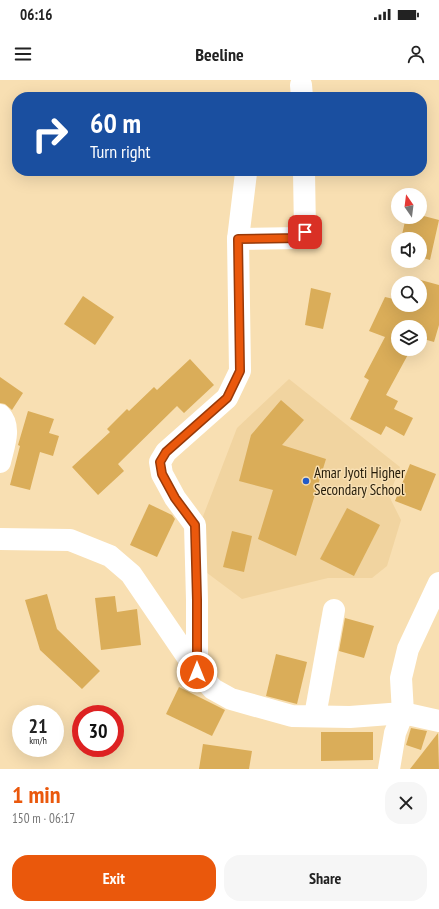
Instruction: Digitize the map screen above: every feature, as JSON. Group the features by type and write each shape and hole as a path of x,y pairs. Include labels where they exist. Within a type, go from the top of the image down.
{"street":[{"path":"197,672 195,525 175,498 162,474 160,462 166,452 227,398 240,371 238,239 246,176"},
{"path":"238,239 300,238 305,232 304,176"},
{"path":"0,416 3,418 6,430 0,462"},
{"path":"0,539 70,540 110,556 131,574 197,672 213,689 231,699 292,716 350,717 403,713 433,718 439,721"},
{"path":"389,769 395,733 403,713 401,678 408,650 439,583"},
{"path":"315,716 334,610"}],"shaded area":[{"name":"Amar Jyoti Higher Secondary School","path":"289,379 400,467 389,496 401,520 387,566 372,578 328,578 242,599 187,558 237,428"}],"building":[{"path":"427,217 439,220 430,260 427,259 427,232 403,232 404,224 427,224"},
{"path":"427,282 439,285 439,325 434,342 427,340 427,320 391,320 391,356 407,356 386,395 398,401 394,409 413,418 404,436 386,426 381,435 350,419 369,380 364,377 385,337 369,331 385,297 391,298 391,312 427,312"},
{"path":"311,288 331,293 323,329 305,325"},
{"path":"83,296 114,317 95,345 64,324"},
{"path":"190,359 214,385 184,413 177,406 118,464 124,471 98,495 72,467 110,432 107,429 127,409 129,411 154,387 157,390"},
{"path":"0,377 23,393 12,410 5,404 0,403"},
{"path":"281,400 304,420 282,445 326,459 296,556 258,539 273,490 239,481 251,435"},
{"path":"28,411 54,419 49,433 59,436 53,456 40,452 30,490 10,485 20,446 18,445"},
{"path":"410,464 436,474 421,511 395,501"},
{"path":"149,504 172,515 175,519 157,557 130,545"},
{"path":"347,508 380,525 354,576 320,559"},
{"path":"232,531 252,536 244,572 223,567"},
{"path":"47,594 57,629 100,671 82,689 40,650 25,600"},
{"path":"115,596 117,612 137,609 141,645 101,650 95,598"},
{"path":"345,618 374,626 364,658 339,651"},
{"path":"276,654 307,662 297,704 266,696"},
{"path":"179,687 225,710 212,736 166,714"},
{"path":"411,728 427,731 421,750 406,745"},
{"path":"321,732 373,732 373,760 321,761"},
{"path":"438,733 439,769 410,769"},
{"path":"203,744 252,751 249,769 199,769"}],"place":[{"name":"Amar Jyoti Higher Secondary School","path":"306,481"}],"route":[{"path":"197,672 195,525 175,498 162,474 160,462 166,452 227,398 240,371 238,239 300,238 305,232"}]}
